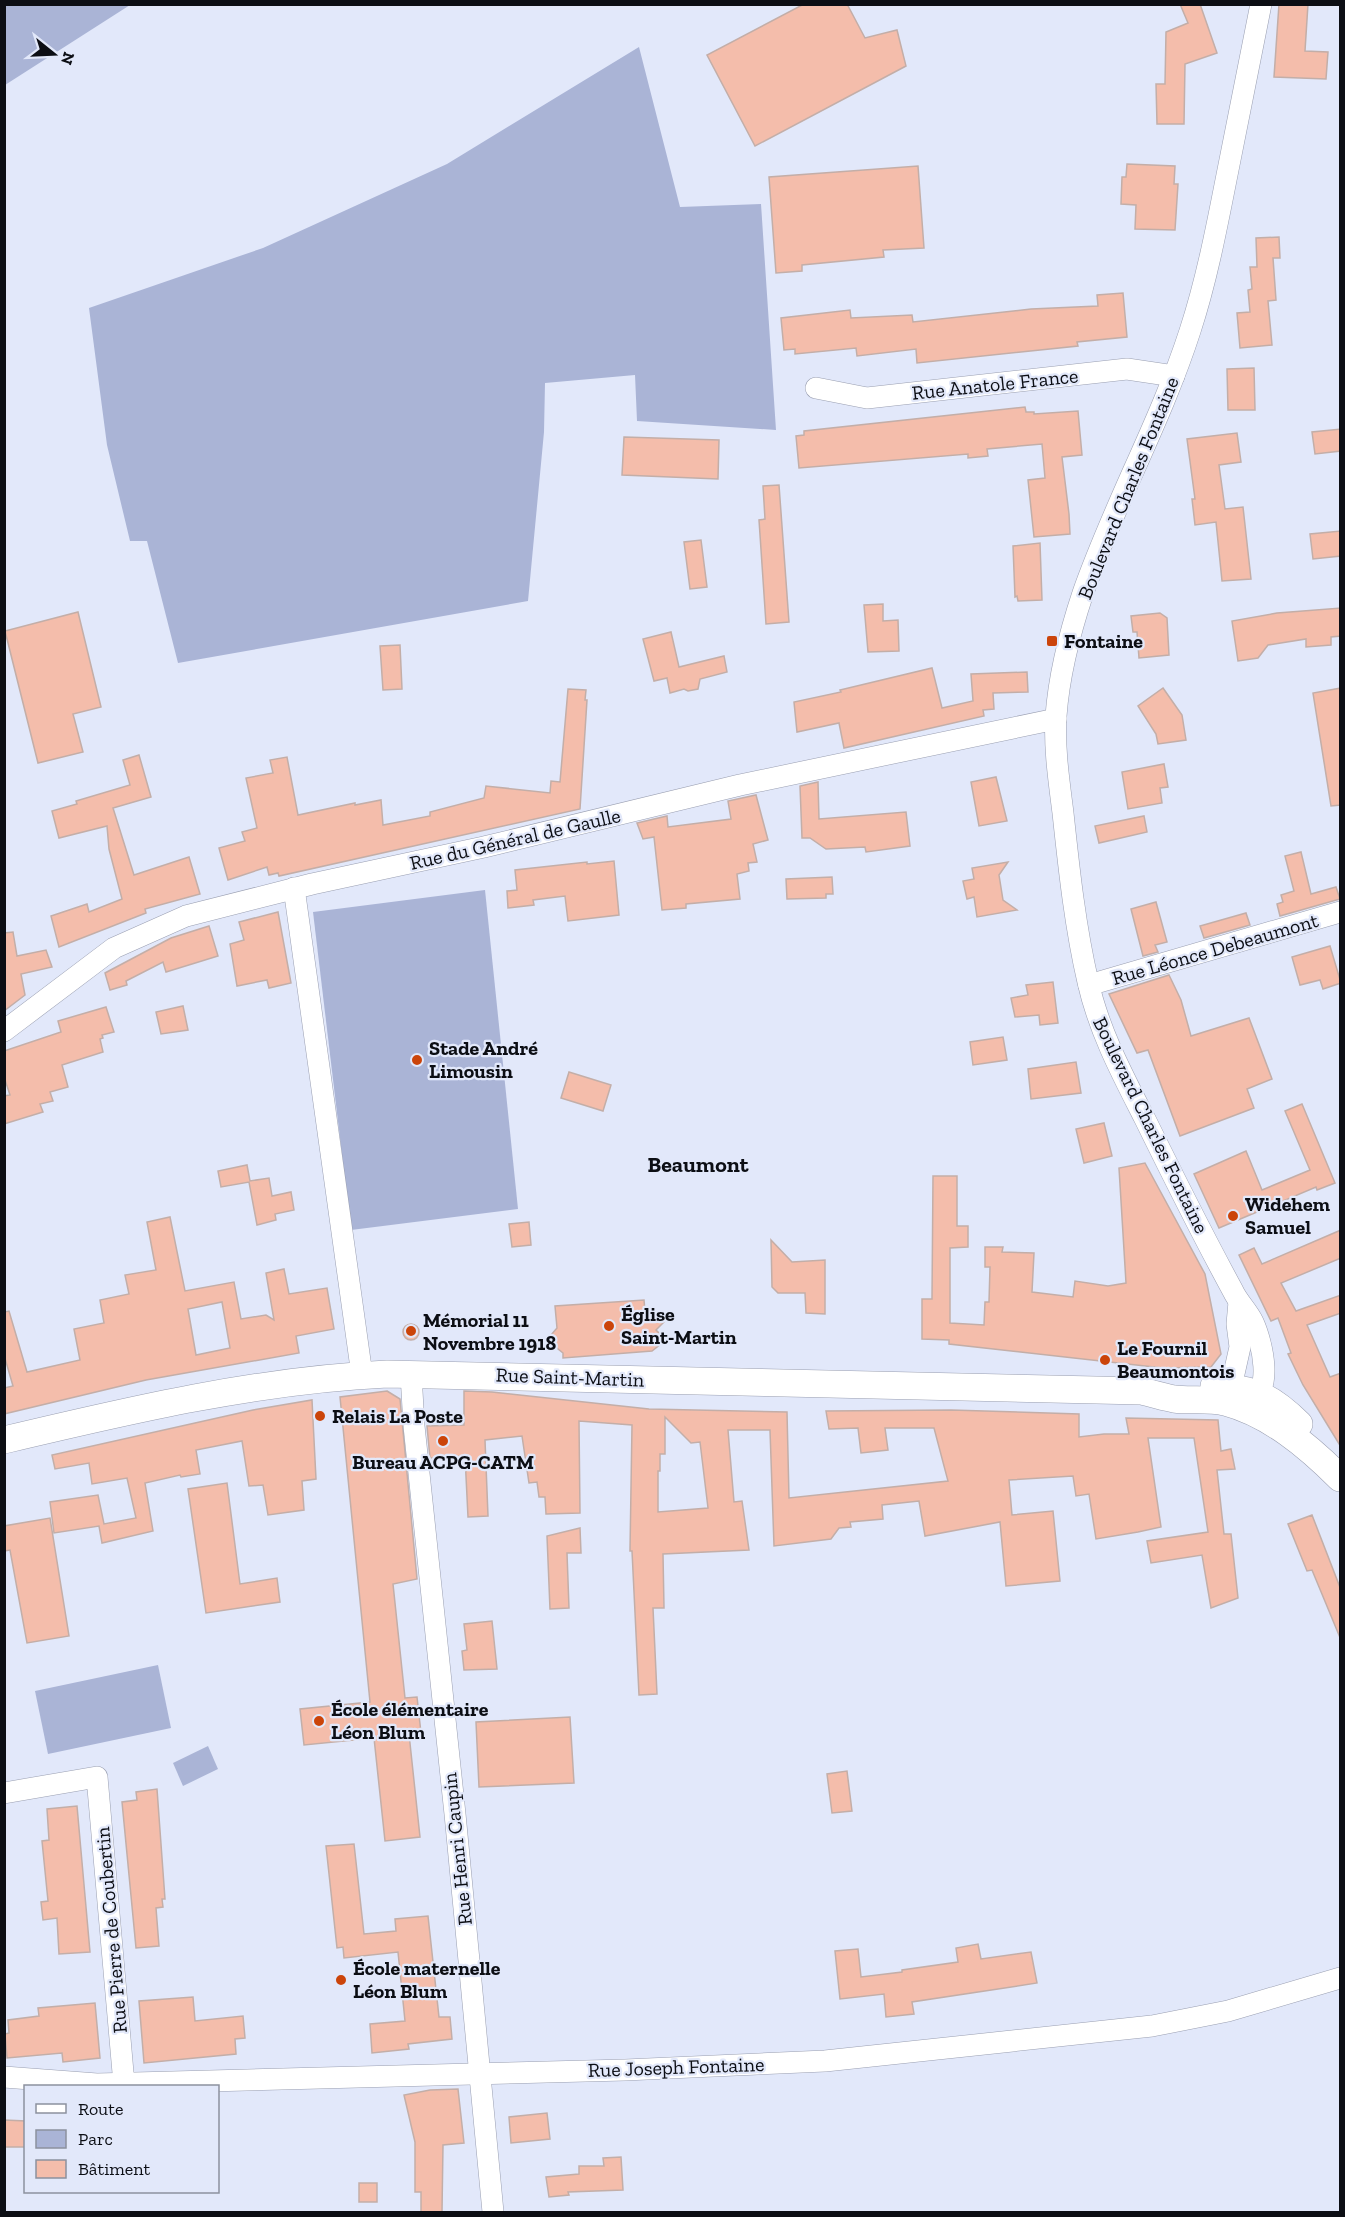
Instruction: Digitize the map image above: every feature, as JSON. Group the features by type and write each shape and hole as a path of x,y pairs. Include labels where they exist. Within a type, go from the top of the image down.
{"main road":[{"name":"Rue Saint-Martin","path":"4,1440 192,1398 258,1387 362,1375 411,1374 1142,1391 1174,1399 1250,1403"},
{"name":"Rue Saint-Martin","path":"1142,1391 1175,1383 1250,1403"},
{"path":"1250,1403 1282,1407 1341,1464"},
{"path":"1250,1403 1341,1478"}],"street":[{"name":"Boulevard Charles Fontaine","path":"1250,1403 1264,1376 1262,1352 1253,1321 1239,1302 1189,1209 1101,1030 1079,938 1056,749 1056,719 1067,646 1082,595 1101,545 1174,376 1204,286 1261,4"},
{"name":"Rue Anatole France","path":"816,387 867,398 1127,369 1174,376"},
{"name":"Rue du Général de Gaulle","path":"4,1031 114,948 186,916 294,888 484,847 740,785 1056,719"},
{"path":"294,888 362,1375"},
{"name":"Rue Léonce Debeaumont","path":"1089,985 1341,912"},
{"path":"1239,1302 1237,1324 1250,1403"},
{"name":"Rue Henri Caupin","path":"411,1374 414,1426 493,2212"},
{"name":"Rue Pierre de Coubertin","path":"4,1793 97,1777 124,2084"},
{"name":"Rue Joseph Fontaine","path":"4,2077 124,2084 625,2070 825,2061 1152,2026 1228,2011 1341,1978"}],"green space":[{"path":"5,4 130,4 130,5 5,85"},
{"path":"639,47 680,207 761,204 776,430 637,421 635,375 545,383 544,432 528,601 178,663 147,541 130,541 107,445 89,308 263,248 447,164"},
{"name":"Stade André Limousin","path":"485,890 518,1209 351,1230 313,912"},
{"path":"158,1665 171,1728 48,1754 35,1691"},
{"path":"208,1746 218,1769 183,1786 173,1763"}],"building":[{"path":"804,4 847,4 865,38 897,30 906,66 755,146 707,55"},
{"path":"1180,4 1200,4 1217,53 1185,64 1184,124 1157,124 1156,84 1165,84 1166,32 1188,23"},
{"path":"1279,4 1308,4 1305,51 1328,52 1326,79 1274,77"},
{"path":"1127,164 1175,166 1174,184 1178,184 1175,230 1135,229 1136,205 1121,204 1122,177 1126,177"},
{"path":"918,166 924,248 883,250 884,257 802,265 802,271 776,273 769,177"},
{"path":"1279,237 1280,258 1273,258 1276,300 1268,301 1272,345 1240,348 1237,313 1250,312 1248,290 1252,289 1250,267 1257,267 1256,238"},
{"path":"1123,293 1127,337 1077,342 1078,346 917,363 916,349 857,356 856,348 795,354 795,349 784,350 781,318 850,310 851,318 912,315 913,322 1031,309 1098,306 1097,295"},
{"path":"1254,368 1255,410 1228,410 1227,369"},
{"path":"1025,407 1026,412 1034,412 1034,414 1078,411 1082,455 1062,457 1070,534 1034,537 1028,480 1045,478 1042,444 987,449 988,456 968,458 968,454 799,468 796,436 804,435 804,431"},
{"path":"1341,429 1341,451 1315,454 1312,432"},
{"path":"1237,433 1241,462 1219,465 1225,509 1243,507 1251,579 1222,581 1216,522 1195,525 1192,499 1195,499 1187,439"},
{"path":"624,437 719,440 718,479 622,475"},
{"path":"779,485 789,622 766,624 759,520 765,519 763,486"},
{"path":"1341,531 1341,556 1313,559 1310,534"},
{"path":"701,540 707,587 690,589 684,542"},
{"path":"1040,543 1042,600 1018,601 1017,596 1015,597 1013,546"},
{"path":"883,604 883,621 898,620 899,651 868,652 864,605"},
{"path":"1341,608 1341,636 1331,637 1331,645 1306,647 1306,639 1268,645 1258,658 1238,661 1232,621 1277,613"},
{"path":"78,612 101,707 73,714 83,752 38,763 5,631"},
{"path":"1160,613 1167,618 1169,655 1139,658 1137,632 1133,632 1131,616"},
{"path":"671,632 679,667 724,656 727,672 700,679 698,689 688,691 684,689 670,693 667,678 654,681 643,639"},
{"path":"400,645 402,689 383,690 380,646"},
{"path":"932,668 942,708 973,701 971,674 1027,672 1028,692 993,693 994,709 983,710 984,716 844,748 839,723 797,732 794,702"},
{"path":"1163,688 1182,715 1186,740 1158,744 1156,734 1138,706"},
{"path":"1341,688 1341,805 1331,806 1313,693"},
{"path":"568,689 586,690 585,700 587,700 580,809 279,876 278,873 269,875 267,867 228,880 219,848 245,841 242,832 257,828 246,778 273,773 270,760 287,757 298,815 381,800 383,825 430,816 430,812 484,798 486,786 550,793 551,781 560,782"},
{"path":"139,755 151,797 113,808 134,875 189,857 200,894 145,909 146,913 59,947 51,916 87,904 89,912 122,899 109,849 107,826 59,838 52,811 77,804 76,801 130,785 123,760"},
{"path":"1164,764 1168,787 1160,788 1162,803 1128,809 1122,772"},
{"path":"996,777 1007,821 979,826 971,782"},
{"path":"818,782 819,819 906,812 910,846 866,852 865,847 826,849 810,838 802,838 800,786"},
{"path":"756,795 768,840 753,844 757,862 748,863 749,871 737,874 740,899 686,904 686,908 662,910 654,837 643,839 637,823 667,816 668,827 731,819 728,801"},
{"path":"1144,816 1147,832 1099,843 1095,826"},
{"path":"1301,852 1311,894 1336,887 1340,899 1280,916 1277,904 1283,902 1281,895 1294,891 1285,856"},
{"path":"614,861 619,915 568,921 565,896 533,900 534,905 508,908 507,891 517,890 515,870"},
{"path":"1008,862 999,875 1003,900 1017,910 977,917 974,897 967,899 963,881 974,879 972,868"},
{"path":"832,877 833,894 826,894 826,898 787,899 786,879"},
{"path":"1156,902 1167,942 1155,945 1158,952 1143,956 1131,909"},
{"path":"278,912 291,983 269,988 267,980 237,986 230,944 244,940 239,922"},
{"path":"1246,913 1250,925 1204,938 1200,926"},
{"path":"209,926 218,956 166,972 163,962 126,981 127,985 110,990 105,973 171,938"},
{"path":"13,932 17,956 46,950 52,967 21,974 25,995 4,1011 4,933"},
{"path":"1330,946 1341,983 1323,989 1320,980 1300,985 1292,957"},
{"path":"1169,975 1181,1000 1191,1036 1249,1018 1272,1079 1247,1089 1254,1108 1180,1136 1148,1050 1137,1053 1109,994"},
{"path":"1053,982 1058,1023 1040,1025 1039,1015 1015,1017 1011,998 1028,995 1026,985"},
{"path":"183,1006 188,1030 161,1034 156,1012"},
{"path":"106,1007 114,1032 102,1035 103,1038 100,1039 103,1052 62,1065 68,1087 50,1092 53,1101 40,1104 43,1112 4,1124 4,1096 10,1095 4,1077 4,1051 61,1032 58,1021"},
{"path":"1003,1037 1007,1060 973,1065 970,1042"},
{"path":"1076,1062 1081,1093 1031,1099 1028,1069"},
{"path":"569,1072 611,1085 603,1111 561,1098"},
{"path":"1302,1104 1335,1183 1317,1190 1316,1187 1219,1228 1194,1174 1246,1151 1262,1190 1310,1170 1285,1111"},
{"path":"1104,1123 1112,1156 1084,1163 1076,1129"},
{"path":"1145,1163 1205,1274 1221,1354 1211,1367 1163,1368 949,1344 949,1340 922,1339 922,1299 932,1299 933,1176 957,1176 957,1226 968,1226 968,1247 950,1248 950,1323 984,1325 985,1302 989,1302 990,1267 985,1267 985,1247 1003,1247 1002,1252 1034,1253 1032,1292 1073,1297 1075,1281 1108,1286 1126,1283 1119,1168"},
{"path":"247,1165 250,1181 269,1178 272,1196 291,1192 294,1210 275,1214 276,1220 257,1225 249,1182 221,1187 218,1171"},
{"path":"170,1217 185,1291 234,1282 241,1319 266,1315 274,1320 266,1273 284,1269 289,1294 327,1288 334,1329 296,1336 299,1353 146,1380 4,1414 4,1388 13,1386 4,1355 4,1312 9,1311 27,1372 80,1360 74,1329 104,1323 100,1300 129,1294 125,1275 156,1270 147,1222","holes":["222,1302 230,1348 196,1355 188,1309"]},
{"path":"529,1222 531,1245 512,1247 509,1224"},
{"path":"1341,1230 1341,1258 1281,1283 1296,1311 1341,1295 1341,1313 1307,1325 1330,1377 1341,1373 1341,1447 1303,1385 1288,1354 1291,1353 1278,1318 1271,1321 1239,1255 1254,1248 1262,1264"},
{"path":"771,1240 792,1262 825,1260 825,1314 806,1313 805,1293 778,1293 772,1287"},
{"name":"Église Saint-Martin","path":"644,1300 645,1311 665,1321 656,1330 666,1340 652,1351 563,1358 563,1353 552,1344 551,1335 557,1328 555,1306"},
{"name":"Mémorial 11 Novembre 1918","path":"408,1324 414,1324 419,1332 417,1338 408,1340 403,1335 403,1329"},
{"path":"387,1391 400,1399 417,1579 393,1584 405,1698 417,1697 421,1733 409,1734 420,1837 385,1841 374,1738 304,1745 300,1709 370,1702 340,1397"},
{"path":"464,1391 649,1409 787,1412 789,1498 948,1481 934,1428 885,1428 888,1450 861,1453 858,1428 829,1429 826,1411 951,1410 1079,1414 1079,1437 1129,1434 1126,1418 1218,1420 1221,1451 1231,1449 1235,1469 1217,1470 1224,1534 1231,1534 1238,1598 1211,1608 1202,1555 1151,1563 1147,1541 1208,1532 1194,1438 1148,1438 1161,1527 1096,1539 1089,1494 1076,1496 1073,1476 1009,1480 1012,1515 1053,1511 1060,1581 1006,1586 1000,1522 925,1536 919,1501 882,1505 883,1519 850,1522 851,1527 839,1528 831,1539 774,1546 770,1430 728,1430 734,1502 742,1501 749,1550 663,1554 664,1608 653,1608 657,1694 639,1695 632,1551 630,1551 632,1425 579,1421 580,1513 546,1514 545,1497 539,1497 537,1482 529,1483 522,1436 485,1440 488,1516 468,1517 465,1456 430,1458 427,1426 464,1425","holes":["665,1417 691,1443 700,1442 708,1508 658,1512 658,1471 660,1471 660,1454 665,1454"]},
{"path":"312,1400 316,1479 302,1481 304,1510 268,1515 263,1485 249,1486 242,1441 196,1450 200,1474 181,1477 180,1475 145,1483 153,1531 102,1543 99,1526 54,1533 50,1502 98,1495 104,1524 136,1518 127,1478 92,1484 89,1463 55,1469 52,1455 253,1410"},
{"path":"227,1483 240,1584 277,1578 280,1602 206,1613 188,1489"},
{"path":"1312,1515 1341,1590 1341,1640 1312,1570 1307,1571 1288,1524"},
{"path":"50,1518 69,1636 27,1643 10,1550 4,1551 4,1526"},
{"path":"580,1528 581,1553 567,1553 569,1608 550,1609 547,1536"},
{"path":"492,1621 497,1669 464,1670 462,1651 467,1650 464,1624"},
{"path":"570,1717 574,1783 479,1787 476,1722"},
{"path":"847,1771 852,1811 832,1813 827,1774"},
{"path":"157,1789 165,1899 162,1899 163,1907 156,1908 159,1946 136,1948 122,1802 137,1800 136,1792"},
{"path":"77,1806 90,1952 59,1954 57,1918 43,1920 41,1902 48,1901 42,1841 49,1840 47,1809"},
{"path":"354,1844 364,1934 396,1931 395,1919 428,1916 439,2017 450,2017 452,2039 408,2044 409,2049 372,2053 370,2024 405,2021 398,1952 344,1958 343,1947 337,1948 326,1846"},
{"path":"978,1944 981,1959 1031,1952 1037,1983 912,2002 914,2014 886,2017 884,1994 840,1999 835,1951 858,1949 861,1977 958,1962 956,1948"},
{"path":"193,1997 195,2021 243,2016 245,2038 235,2039 236,2054 144,2063 139,2001"},
{"path":"95,2003 100,2058 63,2062 62,2053 7,2058 5,2034 9,2033 8,2020 39,2016 38,2008"},
{"path":"458,2089 464,2143 443,2145 442,2212 421,2212 421,2192 415,2192 415,2142 404,2095 430,2090"},
{"path":"547,2113 550,2139 511,2143 509,2117"},
{"path":"4,2120 24,2121 24,2147 4,2147"},
{"path":"621,2157 623,2190 568,2192 569,2195 549,2197 546,2177 579,2174 579,2166 604,2166 603,2158"},
{"path":"359,2183 377,2183 377,2202 359,2202"}],"place":[{"name":"Fontaine","path":"1052,641"},
{"name":"Stade André Limousin","path":"417,1060"},
{"name":"Widehem Samuel","path":"1233,1216"},
{"name":"Église Saint-Martin","path":"609,1326"},
{"name":"Mémorial 11 Novembre 1918","path":"411,1331"},
{"name":"Le Fournil Beaumontois","path":"1105,1360"},
{"name":"Relais La Poste","path":"320,1416"},
{"name":"Bureau ACPG-CATM","path":"443,1441"},
{"name":"École élémentaire Léon Blum","path":"319,1721"},
{"name":"École maternelle Léon Blum","path":"341,1980"}],"district":[{"name":"Beaumont","path":"698,1164"}]}
